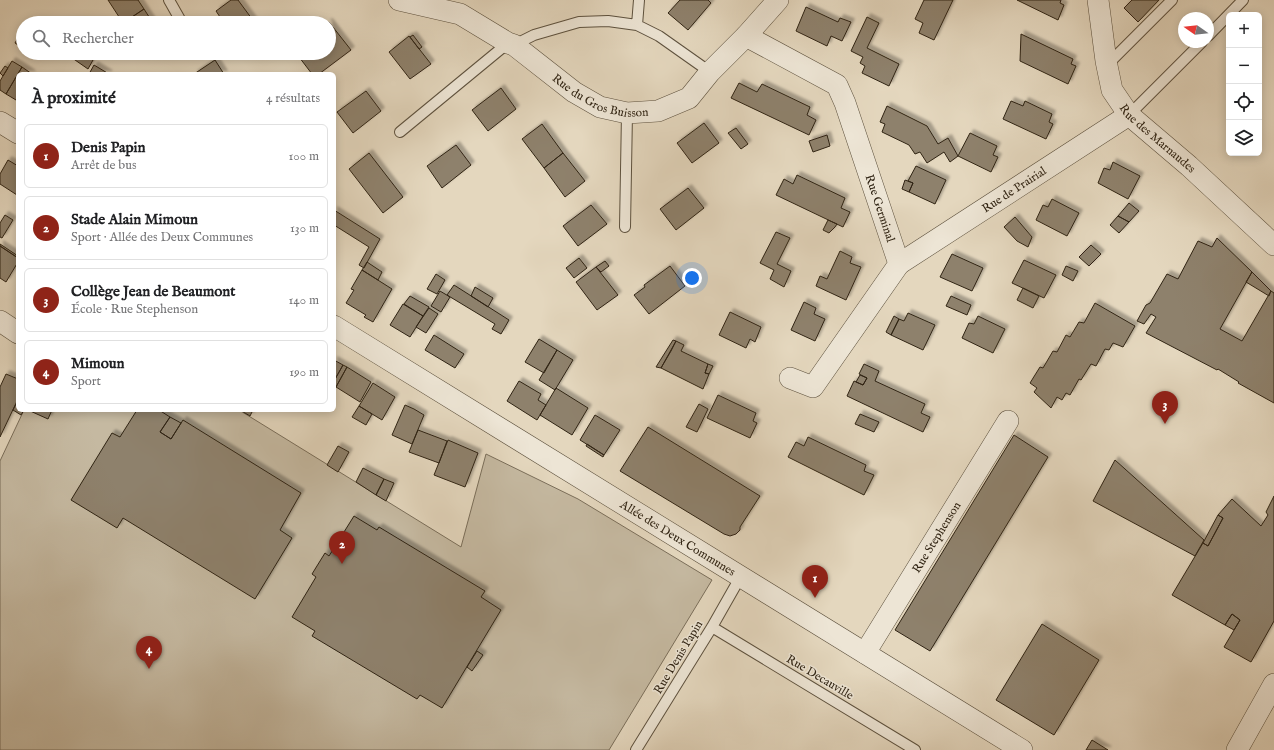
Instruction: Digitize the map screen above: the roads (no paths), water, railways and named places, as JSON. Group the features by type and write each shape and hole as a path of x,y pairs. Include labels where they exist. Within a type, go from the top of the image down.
{"street":[{"name":"Rue du Gros Buisson","path":"399,0 460,14 511,44 574,92 600,107 627,113 658,111 689,98 710,72 746,36 778,0"},
{"name":"Rue des Marnaudes","path":"1098,0 1112,90 1129,115 1189,166 1274,245"},
{"name":"Rue Germinal","path":"746,36 837,85 845,103 899,264"},
{"name":"Rue de Prairial","path":"899,264 1129,115"},
{"path":"0,122 16,132"},
{"path":"790,378 813,387 899,264"},
{"path":"0,321 16,332"},
{"name":"Allée des Deux Communes","path":"336,327 1022,750"},
{"name":"Rue Stephenson","path":"865,653 1008,420"},
{"path":"1237,750 1274,684"}],"lane":[{"path":"170,0 178,16"},
{"path":"637,25 639,0"},
{"path":"1107,65 1172,0"},
{"path":"1214,30 1243,0"},
{"path":"400,132 511,44 534,35 579,22 608,21 637,25 659,36 710,72"},
{"path":"1129,115 1196,48"},
{"path":"625,227 627,113"},
{"name":"Rue Denis Papin","path":"636,750 712,627 741,576"},
{"name":"Rue Decauville","path":"712,627 915,750"}],"place":[{"name":"Collège Jean de Beaumont","path":"1165,424"},
{"name":"Stade Alain Mimoun","path":"342,564"},
{"name":"Denis Papin","path":"815,598"},
{"name":"Mimoun","path":"149,669"}]}
